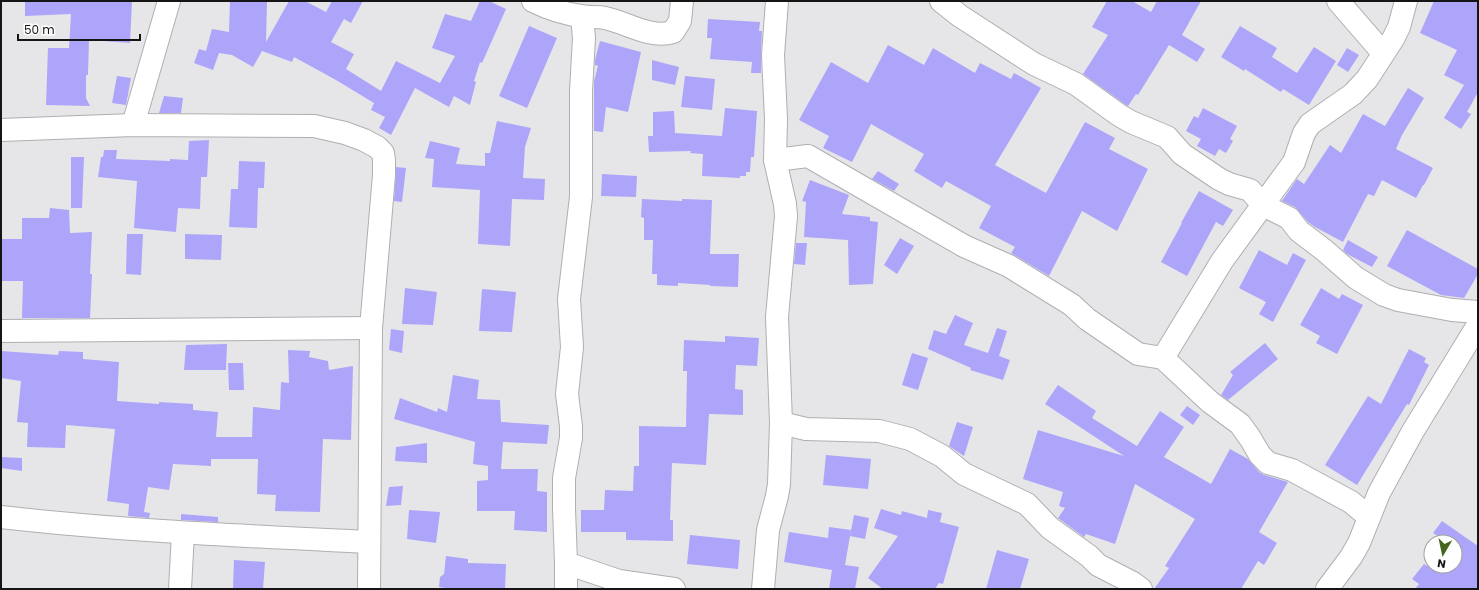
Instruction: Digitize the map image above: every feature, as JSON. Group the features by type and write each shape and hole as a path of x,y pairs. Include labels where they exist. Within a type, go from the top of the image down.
{"street":[{"path":"133,125 169,1"},
{"path":"533,1 582,17 596,16 607,18 647,32 663,35 673,32 680,21 682,1"},
{"path":"763,589 768,530 777,496 778,484 781,423 777,316 786,216 786,204 775,160 776,119 773,55 777,1"},
{"path":"941,1 960,16 1034,64 1076,84 1130,122 1167,138 1182,154 1220,179 1229,184 1250,190 1262,205 1289,218 1299,231 1324,250 1356,278 1384,295 1398,300 1452,310 1478,312"},
{"path":"1338,1 1383,53"},
{"path":"1163,358 1222,261 1294,162 1304,133 1310,124 1353,94 1367,79 1399,27 1406,1"},
{"path":"566,589 564,478 571,438 567,394 572,348 569,298 581,197 581,91 584,38 582,17"},
{"path":"1,130 133,125 314,126 345,133 364,140 377,147 383,153 384,175 371,328 369,589"},
{"path":"775,160 808,156 964,246 1009,266 1072,305 1086,319 1138,354 1163,358 1210,402 1240,424 1260,455 1268,463 1292,470 1351,502 1369,517"},
{"path":"1327,589 1351,557 1359,543 1379,493 1413,431 1478,325"},
{"path":"1,331 371,328"},
{"path":"781,423 806,429 879,431 910,439 942,456 964,474 1027,504 1050,528 1089,556 1098,565 1133,583 1141,589"},
{"path":"1,517 52,523 183,533 369,542"},
{"path":"180,589 183,533"},
{"path":"566,563 619,581 674,589"}],"building":[{"path":"25,1 132,1 130,43 89,40 86,98 90,106 46,105 48,48 69,48 71,14 25,16"},
{"path":"230,1 267,1 266,42 289,1 305,1 326,12 332,1 363,1 351,23 344,19 331,42 354,54 346,69 381,91 396,61 440,83 455,56 432,48 445,14 471,21 480,1 489,1 506,9 482,63 480,62 474,81 476,82 470,105 454,96 449,107 415,88 391,135 379,128 385,117 371,110 374,103 294,57 292,62 262,51 253,67 232,55 219,53 213,70 194,63 199,49 206,51 212,29 229,32"},
{"path":"1107,1 1132,1 1151,12 1157,1 1201,1 1182,35 1205,49 1197,62 1169,45 1138,95 1136,94 1128,106 1083,74 1108,35 1092,27"},
{"path":"1434,1 1478,1 1478,92 1467,112 1471,114 1461,129 1444,118 1464,85 1444,75 1457,50 1420,33"},
{"path":"708,19 760,22 759,31 762,31 761,73 751,73 752,62 710,59 712,38 707,38"},
{"path":"529,26 557,38 527,108 499,96"},
{"path":"1240,26 1277,48 1272,57 1297,73 1314,47 1336,61 1309,105 1283,89 1281,92 1245,69 1244,71 1221,57"},
{"path":"600,41 641,52 628,112 606,107 603,132 594,131 594,81 598,66 595,65 595,60"},
{"path":"888,45 924,65 933,48 975,73 980,63 1011,79 1014,73 1041,88 995,165 1046,193 1085,122 1115,138 1109,149 1148,169 1117,231 1082,211 1049,276 1011,253 1015,247 979,228 991,206 946,181 942,188 914,171 924,154 871,124 852,162 823,148 829,136 799,120 831,62 868,83"},
{"path":"1347,48 1359,55 1348,72 1337,65"},
{"path":"652,60 679,67 675,85 652,80"},
{"path":"117,76 131,78 126,105 112,103"},
{"path":"685,76 715,79 712,110 681,107"},
{"path":"1408,88 1424,98 1402,135 1396,149 1433,168 1416,198 1382,180 1374,196 1368,194 1343,242 1315,227 1308,222 1295,207 1282,201 1297,179 1304,184 1330,145 1341,153 1363,114 1385,126"},
{"path":"164,96 183,98 181,113 159,113"},
{"path":"725,108 757,111 754,157 751,157 750,172 746,172 746,176 740,176 740,178 702,176 703,154 690,153 691,151 649,152 648,136 653,136 653,112 674,111 675,133 722,136"},
{"path":"1203,108 1237,126 1230,139 1233,141 1226,153 1219,149 1215,156 1197,146 1201,139 1186,131 1194,116 1198,118"},
{"path":"497,121 531,128 525,147 523,178 545,179 544,200 512,199 510,246 478,244 480,190 432,187 434,159 425,158 430,141 460,148 456,164 485,166 485,153 490,153"},
{"path":"209,140 207,177 201,177 200,209 178,208 176,232 134,228 137,181 98,177 101,157 103,157 104,150 117,150 116,159 170,161 170,159 188,160 189,141"},
{"path":"71,157 84,157 82,208 71,208"},
{"path":"239,161 265,162 264,188 258,188 257,228 229,227 231,189 238,189"},
{"path":"396,167 406,168 402,202 394,201"},
{"path":"878,171 899,184 894,191 872,179"},
{"path":"602,174 637,176 636,197 601,196"},
{"path":"810,180 849,195 842,214 870,217 870,221 878,222 873,284 849,285 848,240 804,237 806,202 802,201"},
{"path":"1199,191 1233,210 1223,226 1216,222 1187,276 1161,262"},
{"path":"642,199 682,201 682,199 712,200 710,254 739,254 738,287 678,283 678,286 657,285 657,274 652,274 653,240 644,240 644,218 641,217"},
{"path":"50,208 69,210 70,233 92,232 90,318 22,318 23,281 1,281 1,239 22,239 22,218 49,218"},
{"path":"1407,230 1478,269 1478,274 1464,298 1441,295 1387,266"},
{"path":"127,234 143,234 141,275 126,274"},
{"path":"185,234 222,235 221,260 185,259"},
{"path":"900,238 914,246 897,274 884,265"},
{"path":"1348,240 1378,257 1372,267 1347,254 1343,250"},
{"path":"796,243 807,243 805,265 794,264"},
{"path":"1259,250 1287,265 1293,253 1306,260 1273,322 1259,314 1266,302 1239,288"},
{"path":"405,288 437,292 433,325 402,324"},
{"path":"1321,288 1339,299 1342,294 1363,305 1337,354 1316,343 1320,336 1300,325"},
{"path":"482,289 516,292 512,332 479,331"},
{"path":"955,315 973,323 964,345 988,353 997,328 1007,331 999,356 1010,360 1003,380 970,370 971,368 928,349 934,330 946,334"},
{"path":"391,329 404,331 402,353 389,350"},
{"path":"725,336 759,338 757,366 736,365 735,389 743,390 743,415 709,414 706,465 672,463 670,520 673,520 673,541 626,540 626,532 581,532 581,510 604,510 605,490 633,491 634,466 639,466 639,426 686,427 687,371 683,371 684,340 725,342"},
{"path":"1265,343 1278,359 1228,400 1221,395 1233,375 1230,372"},
{"path":"227,344 226,370 184,370 186,345"},
{"path":"1409,349 1426,358 1424,362 1429,365 1409,405 1407,404 1357,485 1325,465 1368,396 1381,404"},
{"path":"288,350 310,351 309,357 328,361 329,370 353,366 351,440 323,439 320,512 275,511 276,495 257,494 258,459 211,459 211,466 173,464 169,490 148,487 144,512 150,513 149,518 128,516 129,504 107,501 115,429 66,425 65,448 27,447 28,423 17,422 21,381 1,378 1,351 58,355 59,351 83,352 83,359 119,362 117,401 159,404 159,402 193,404 193,410 218,412 216,437 252,437 253,407 280,410 281,382 289,383"},
{"path":"912,353 928,358 918,390 902,385"},
{"path":"228,363 243,363 244,390 229,390"},
{"path":"453,375 479,380 477,399 500,400 501,422 549,425 547,444 503,442 501,469 538,469 537,491 547,492 547,532 514,530 515,511 477,511 477,481 488,480 488,466 473,464 475,442 394,419 400,398 437,412 438,408 447,412"},
{"path":"1058,385 1096,411 1092,418 1137,446 1160,411 1184,427 1164,457 1211,484 1230,449 1248,459 1259,472 1264,475 1288,482 1259,532 1277,543 1264,565 1258,561 1241,589 1154,589 1169,568 1165,566 1195,519 1135,484 1115,544 1086,534 1084,537 1058,518 1065,508 1059,506 1063,492 1023,479 1038,430 1124,456 1045,404"},
{"path":"1187,406 1200,415 1193,425 1180,415"},
{"path":"957,422 973,427 964,456 949,446"},
{"path":"427,443 427,463 395,461 396,447"},
{"path":"826,455 871,459 868,489 823,485"},
{"path":"1,457 22,458 22,471 1,468"},
{"path":"403,486 401,505 386,506 389,487"},
{"path":"881,509 901,515 902,511 927,518 928,510 942,513 940,522 959,527 943,584 939,583 935,589 883,589 868,578 898,536 874,528"},
{"path":"409,510 440,512 436,543 407,539"},
{"path":"181,514 218,517 218,522 181,520"},
{"path":"854,515 869,518 865,539 850,536"},
{"path":"1442,521 1461,534 1434,534 1433,533"},
{"path":"829,527 851,530 845,565 859,567 855,589 829,589 832,570 784,562 789,532 828,538"},
{"path":"690,535 740,540 738,569 687,564"},
{"path":"1463,536 1478,546 1478,589 1415,589 1419,584 1412,579 1423,565 1423,574 1463,574"},
{"path":"997,550 1029,559 1020,589 986,589"},
{"path":"446,556 468,559 468,563 506,564 505,589 452,589 439,587 440,577 444,574"},
{"path":"234,560 265,562 263,589 233,589"}]}
